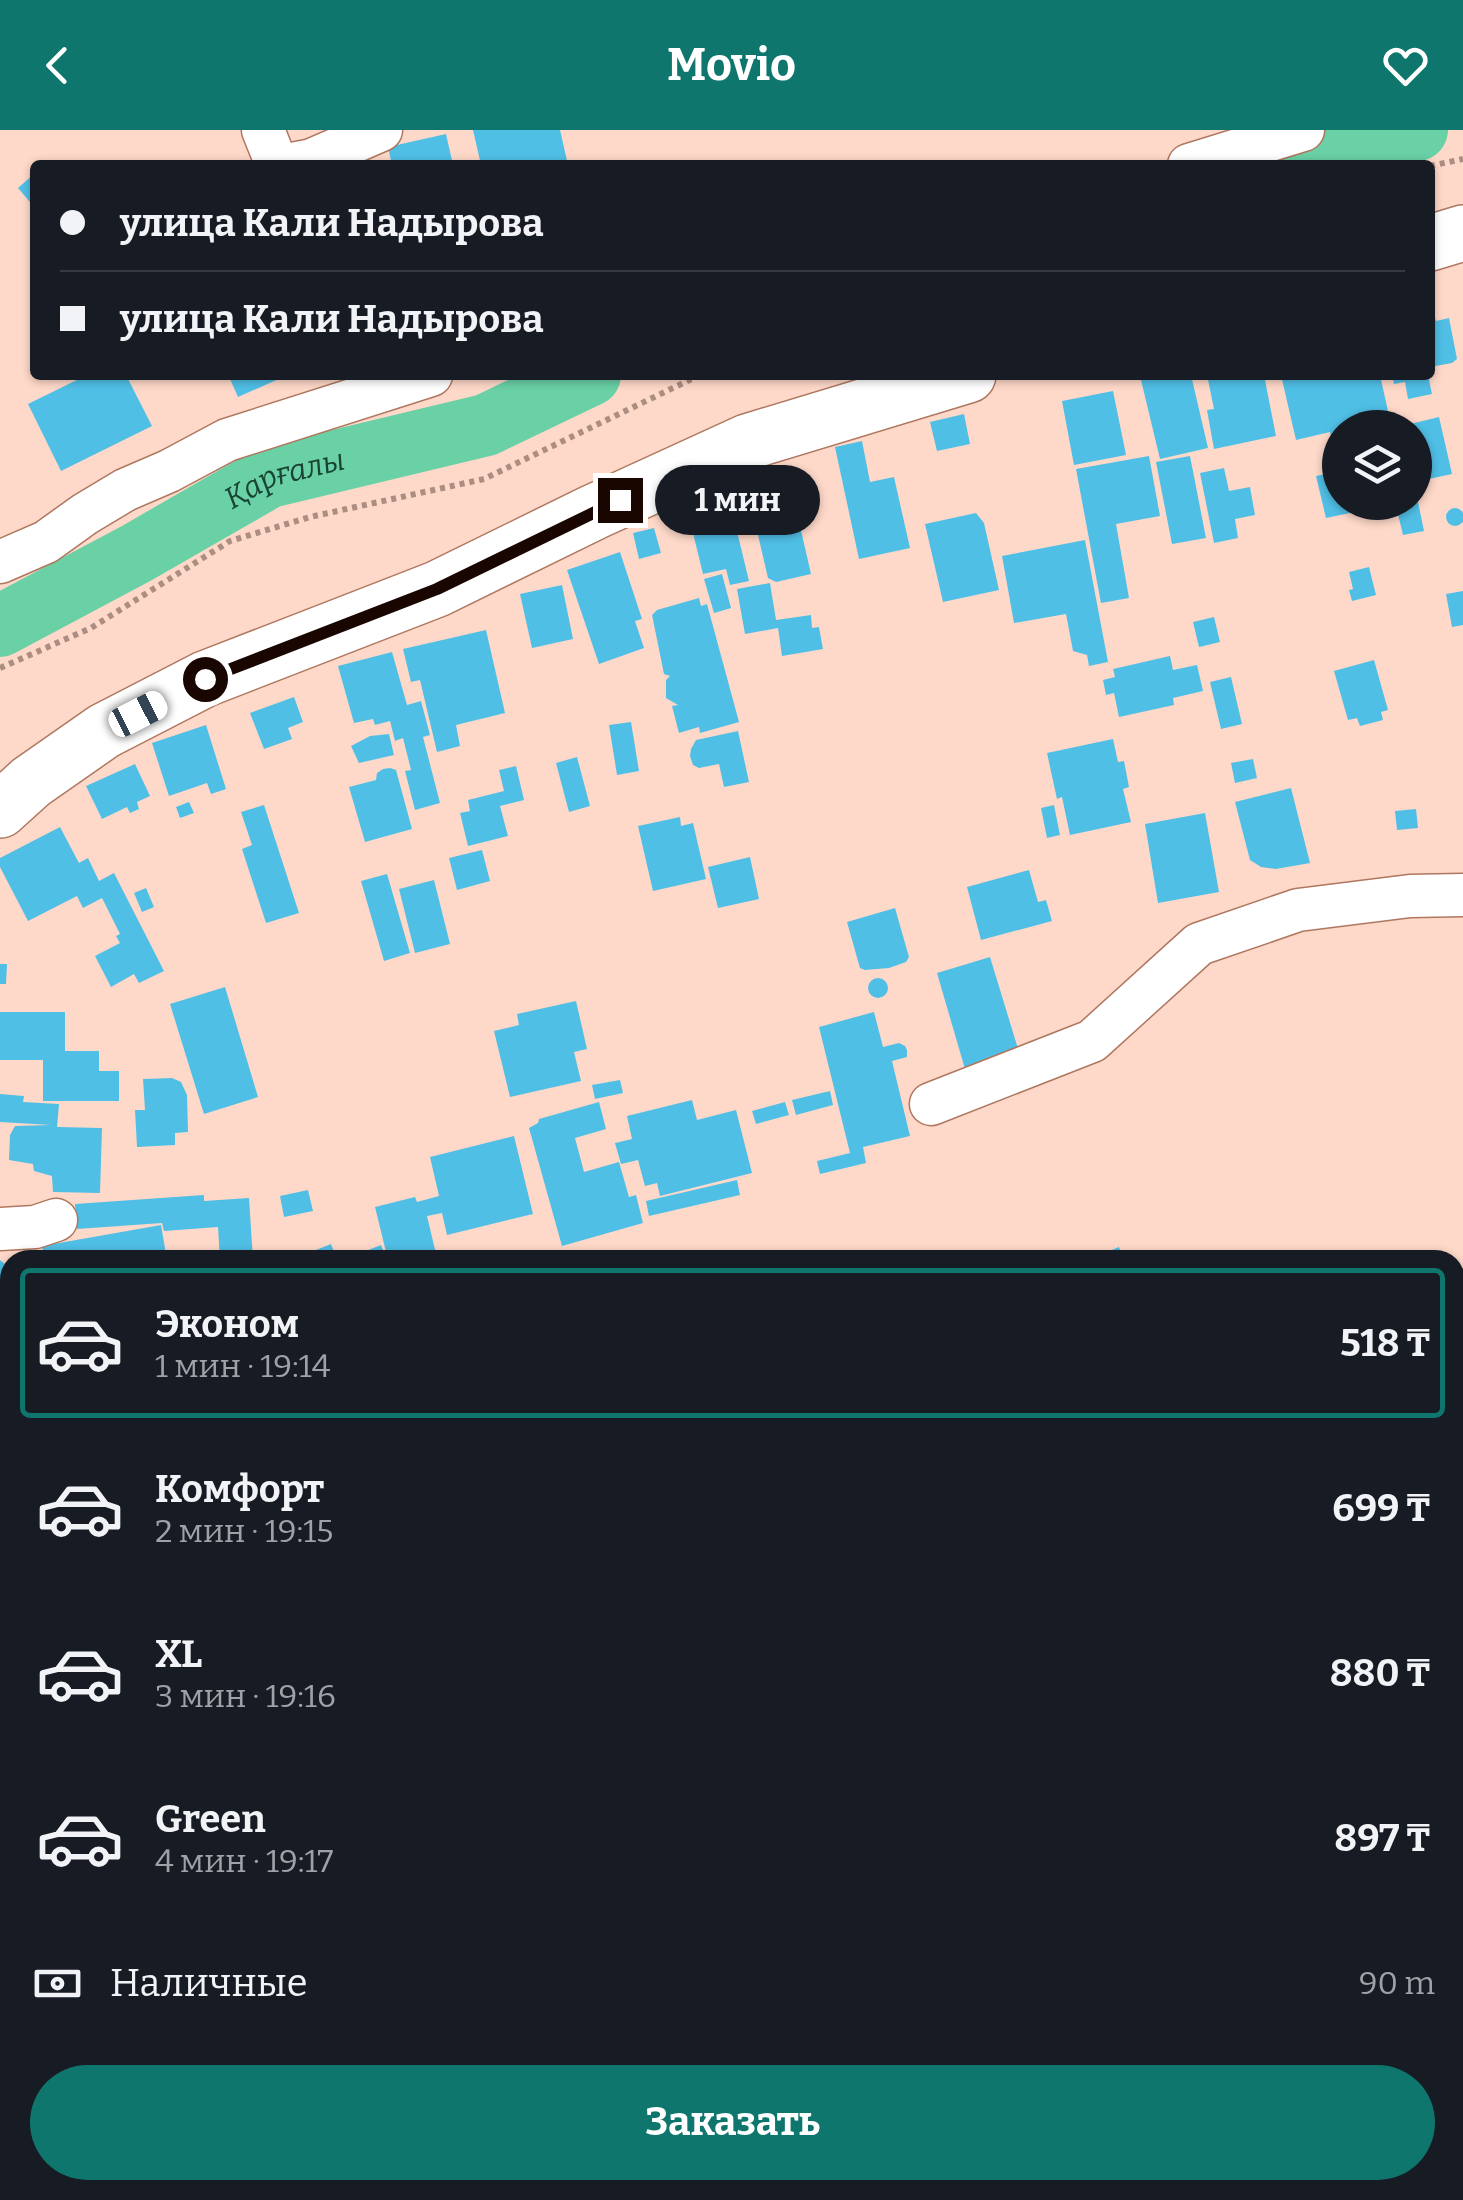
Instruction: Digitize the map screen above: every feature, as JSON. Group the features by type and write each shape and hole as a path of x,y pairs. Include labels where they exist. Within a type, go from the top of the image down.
{"street":[{"path":"263,130 275,160"},
{"path":"1205,160 1303,130"},
{"path":"312,160 363,147"},
{"path":"1435,242 1463,234"},
{"path":"0,562 46,542 125,490 228,440 364,385 398,380"},
{"path":"0,810 104,731 205,679 437,589 748,442 952,380"},
{"path":"932,1104 1092,1040 1199,944 1298,910 1410,896 1463,896"},
{"path":"0,1229 36,1227 56,1220"},
{"path":"0,1229 16,1250"}],"path":[{"path":"1435,165 1463,158"},
{"path":"0,668 91,628 230,541 310,517 484,479 690,380"}],"building":[{"path":"473,130 560,130 567,160 480,160"},
{"path":"446,134 452,160 391,160 388,147"},
{"path":"30,177 30,202 18,188"},
{"path":"1435,318 1436,321 1449,318 1457,359 1435,366"},
{"path":"77,380 129,380 152,426 61,471 28,404"},
{"path":"230,380 277,380 238,397"},
{"path":"1141,380 1192,380 1208,448 1160,459"},
{"path":"1208,380 1265,380 1276,436 1214,449 1207,410 1214,409"},
{"path":"1282,380 1381,380 1388,410 1322,410 1322,434 1296,440"},
{"path":"1393,380 1429,380 1432,394 1408,399 1405,382 1394,384"},
{"path":"1113,391 1126,455 1074,465 1062,401"},
{"path":"964,414 970,444 937,451 930,422"},
{"path":"1439,417 1452,474 1432,478 1432,419"},
{"path":"862,441 870,482 894,477 910,548 859,559 835,447"},
{"path":"1149,456 1160,516 1116,524 1129,598 1101,603 1076,469"},
{"path":"1190,456 1206,538 1172,544 1156,462"},
{"path":"1224,468 1229,491 1250,487 1255,515 1235,519 1238,538 1214,543 1200,473"},
{"path":"1322,475 1322,501 1316,476"},
{"path":"789,478 811,574 776,582 768,578 747,488"},
{"path":"1455,508 1464,517 1455,526 1446,517"},
{"path":"976,513 984,523 999,590 943,602 925,524"},
{"path":"1399,520 1422,520 1424,531 1403,535"},
{"path":"735,523 749,581 730,585 726,569 703,574 693,533"},
{"path":"654,528 661,553 639,559 633,533"},
{"path":"1085,540 1108,662 1089,666 1087,655 1073,651 1066,614 1014,623 1002,556"},
{"path":"620,552 642,619 635,621 644,648 599,664 567,570"},
{"path":"1369,567 1376,595 1352,601 1349,572"},
{"path":"722,574 731,608 714,613 704,579"},
{"path":"770,583 776,620 811,615 812,628 819,627 823,649 782,656 778,628 745,634 737,589"},
{"path":"562,585 573,639 532,648 520,594"},
{"path":"1463,591 1463,625 1452,627 1446,594"},
{"path":"699,598 701,606 707,604 739,722 700,733 699,727 679,733 672,706 678,705 666,698 666,680 670,676 664,674 652,615 657,610"},
{"path":"1214,617 1220,642 1199,647 1193,622"},
{"path":"486,630 505,713 456,725 460,746 437,752 420,680 411,682 403,649"},
{"path":"392,652 407,705 421,701 430,735 423,737 440,803 415,810 405,771 411,770 403,738 395,741 390,721 375,725 373,719 354,723 338,666"},
{"path":"1170,656 1173,670 1197,665 1203,691 1173,698 1174,705 1119,717 1114,693 1106,695 1103,680 1115,677 1113,669"},
{"path":"1374,660 1388,710 1381,712 1383,720 1360,726 1357,718 1348,720 1334,671"},
{"path":"1231,677 1242,724 1221,729 1210,682"},
{"path":"294,697 303,722 288,728 292,739 264,749 250,713"},
{"path":"631,722 639,771 617,775 609,725"},
{"path":"206,725 226,789 211,794 207,783 169,796 152,743"},
{"path":"738,731 749,782 724,787 719,764 699,768 693,765 691,749 696,740"},
{"path":"389,734 394,755 359,763 351,746 370,736"},
{"path":"1113,739 1118,762 1124,761 1129,787 1123,789 1131,822 1070,835 1047,753"},
{"path":"577,757 590,806 569,812 556,763"},
{"path":"1253,759 1257,778 1235,783 1231,763"},
{"path":"135,764 150,796 137,802 139,809 130,813 127,807 102,819 86,786"},
{"path":"516,766 524,800 500,806 508,836 468,846 460,813 470,811 468,800 504,791 499,770"},
{"path":"396,770 412,829 365,842 349,787 376,780 377,773"},
{"path":"1291,788 1310,863 1276,869 1261,867 1250,860 1235,802"},
{"path":"189,802 194,813 180,818 176,807"},
{"path":"264,805 299,913 266,923 242,849 252,845 241,812"},
{"path":"1054,805 1060,835 1047,838 1041,808"},
{"path":"1416,809 1418,828 1397,830 1395,811"},
{"path":"1205,813 1219,892 1158,903 1145,824"},
{"path":"680,817 681,826 693,823 706,879 653,891 638,826"},
{"path":"60,827 79,863 88,858 99,881 114,873 164,971 139,983 134,974 111,987 95,956 120,943 116,936 120,934 102,898 83,908 77,896 28,921 0,867 0,858"},
{"path":"482,850 490,881 457,890 449,858"},
{"path":"750,857 759,899 718,908 708,867"},
{"path":"1029,870 1038,902 1046,900 1052,921 981,940 967,887"},
{"path":"387,874 410,953 384,961 361,881"},
{"path":"434,880 450,944 415,953 399,889"},
{"path":"146,888 154,907 142,912 134,893"},
{"path":"895,908 909,957 889,968 860,968 847,922"},
{"path":"990,957 1019,1052 965,1069 937,973"},
{"path":"0,964 7,964 6,984 0,984"},
{"path":"878,978 888,988 878,998 868,988"},
{"path":"225,987 258,1097 204,1114 170,1004"},
{"path":"576,1001 587,1049 574,1052 581,1081 510,1097 494,1031 519,1025 517,1014"},
{"path":"0,1012 65,1012 65,1051 99,1051 99,1071 119,1071 119,1101 43,1101 43,1060 0,1060"},
{"path":"874,1012 883,1047 899,1043 907,1050 907,1057 892,1061 910,1136 863,1147 866,1163 820,1174 817,1161 850,1153 819,1027"},
{"path":"172,1078 181,1082 187,1095 188,1132 175,1133 175,1145 137,1147 135,1110 145,1110 143,1079"},
{"path":"620,1080 623,1093 595,1099 592,1085"},
{"path":"830,1091 833,1105 796,1115 792,1100"},
{"path":"0,1094 24,1096 23,1102 59,1104 57,1127 102,1128 100,1193 53,1192 52,1176 34,1171 33,1164 9,1160 10,1135 15,1126 51,1125 0,1122"},
{"path":"692,1100 697,1120 736,1110 752,1173 660,1196 657,1183 645,1186 638,1160 621,1164 615,1143 632,1139 627,1116"},
{"path":"599,1102 606,1129 575,1138 584,1172 619,1162 629,1197 636,1195 643,1223 562,1246 529,1128 539,1119"},
{"path":"785,1102 789,1115 756,1124 752,1111"},
{"path":"514,1136 533,1214 447,1235 442,1213 427,1216 435,1250 386,1250 375,1207 415,1197 417,1202 439,1196 430,1157"},
{"path":"737,1180 740,1195 649,1216 646,1201"},
{"path":"308,1190 313,1211 284,1217 280,1196"},
{"path":"204,1195 204,1201 249,1198 252,1250 219,1250 218,1227 164,1231 162,1223 77,1229 75,1204"},
{"path":"161,1225 165,1250 43,1250 42,1246"}],"waterway":[{"name":"Қарғалы","path":"1308,160 1417,130"},
{"name":"Қарғалы","path":"0,626 269,477 486,425 580,380"}],"route":[{"path":"205,679 437,589 620,500"}]}
